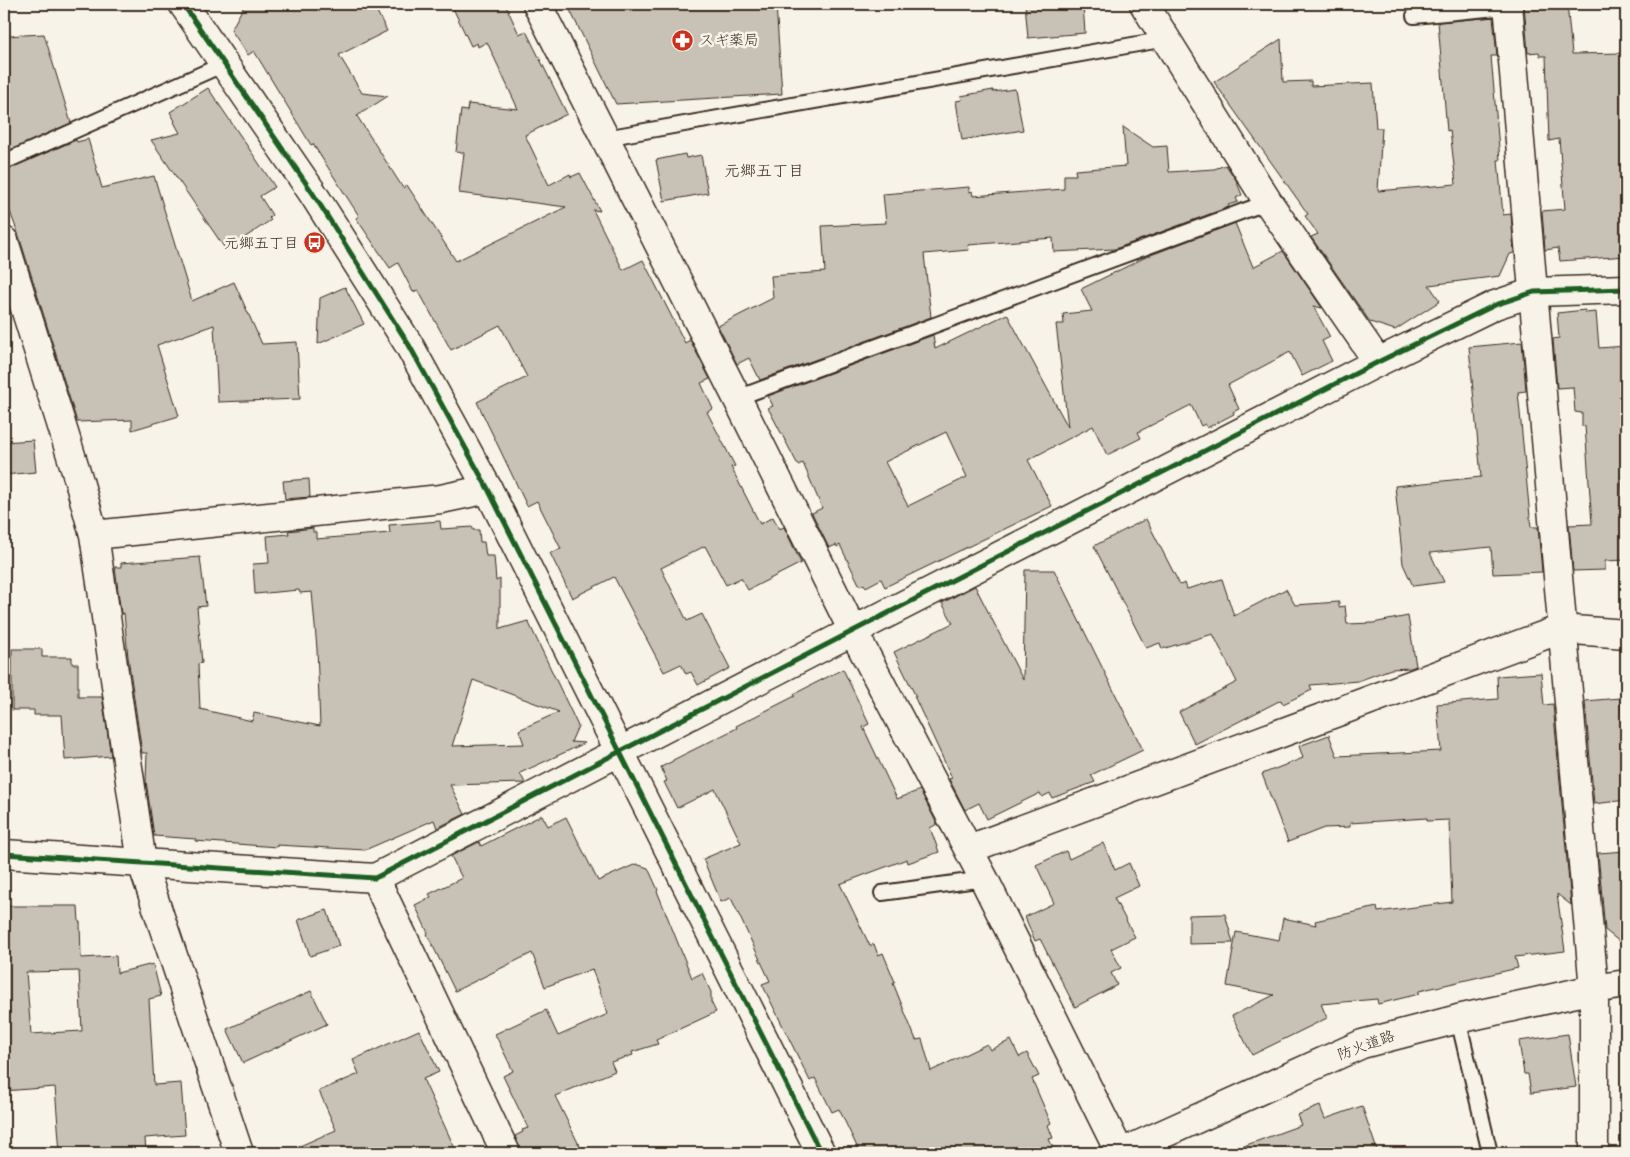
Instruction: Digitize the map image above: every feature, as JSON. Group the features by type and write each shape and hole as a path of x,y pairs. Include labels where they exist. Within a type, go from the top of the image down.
{"street":[{"path":"182,4 312,192 409,345 488,489 821,1153"},
{"path":"536,4 737,398 853,631 969,849 1121,1153"},
{"path":"1144,4 1268,202 1378,362"},
{"path":"1508,5 1534,292 1561,629 1594,989 1594,1153"},
{"path":"4,241 94,535 142,864 239,1153"},
{"path":"4,854 375,878 853,631 1495,304 1534,292 1626,289"},
{"path":"94,535 441,499 488,489"},
{"path":"969,849 1561,629 1626,634"},
{"path":"375,878 506,1153"},
{"name":"防火道路","path":"1121,1153 1362,1044 1458,1019 1594,989 1626,984"}],"lane":[{"path":"1414,16 1508,5"},
{"path":"605,138 1166,39"},
{"path":"4,162 224,64"},
{"path":"737,398 1268,202"},
{"path":"882,893 984,879"},
{"path":"1458,1019 1490,1153"}],"building":[{"path":"245,4 373,4 387,31 339,55 362,93 388,96 357,116 403,188 407,185 456,261 566,207 459,193 464,153 456,152 461,110 467,111 468,104 518,109 487,42 478,47 477,43 471,46 451,4 505,4 519,34 526,31 567,114 525,135 549,185 570,174 571,177 580,173 600,211 593,210 623,270 643,260 685,343 690,340 710,379 701,383 713,409 707,412 735,466 731,467 760,524 773,517 779,529 784,527 801,563 748,590 741,578 726,585 705,546 661,568 687,621 702,614 730,668 698,685 691,672 686,674 681,664 664,672 614,577 572,598 550,553 561,549 537,501 527,506 477,402 527,377 500,325 451,350 418,290 413,292 398,263 390,268 356,218 359,216 313,144 311,145 254,51 248,55 231,30"},
{"path":"567,4 776,4 782,94 616,104"},
{"path":"1025,4 1083,4 1085,33 1028,38"},
{"path":"1524,4 1567,4 1572,54 1626,53 1626,256 1560,261 1558,248 1545,250 1542,211 1565,209 1559,139 1549,141 1546,56 1540,56 1539,52 1528,53"},
{"path":"1493,17 1497,56 1491,56 1500,160 1498,160 1503,215 1511,214 1514,253 1510,254 1500,276 1429,285 1440,301 1395,330 1370,322 1311,237 1318,234 1305,216 1308,214 1214,82 1281,39 1283,82 1311,81 1311,86 1373,83 1376,128 1382,128 1378,191 1456,184 1450,130 1447,131 1438,22"},
{"path":"44,34 71,123 4,153 4,36"},
{"path":"208,88 275,187 260,196 272,215 269,218 271,220 226,250 151,140 180,133 170,112"},
{"path":"1015,89 1023,130 962,140 956,101 962,100 961,96 993,90 993,92"},
{"path":"1123,127 1153,147 1167,146 1169,172 1214,169 1226,165 1236,180 1242,195 1236,198 1238,202 1115,249 1054,252 1053,238 968,245 969,250 924,254 931,317 760,380 749,358 737,364 718,326 773,298 771,276 825,272 822,226 886,223 883,194 969,187 969,192 972,191 973,196 1064,189 1064,175 1076,175 1075,170 1126,166"},
{"path":"88,139 102,188 154,176 192,301 234,282 262,344 297,342 300,399 218,402 214,325 157,345 179,416 132,430 132,420 77,422 19,236 6,201 4,171 76,140 77,142"},
{"path":"685,154 686,158 701,155 708,193 664,201 656,160"},
{"path":"1235,223 1253,267 1283,251 1322,308 1313,306 1330,337 1322,341 1332,361 1302,376 1290,352 1228,385 1239,409 1233,412 1234,414 1207,428 1205,424 1201,426 1191,405 1138,432 1141,438 1107,455 1093,426 1028,460 1052,506 885,587 881,579 866,587 864,584 860,586 840,545 829,548 812,513 822,508 803,463 798,465 768,408 773,406 768,396 933,335 935,349 1007,314 1068,427 1056,324 1064,324 1063,314 1092,311 1081,289 1148,256","holes":["946,432 967,477 908,506 885,462"]},
{"path":"345,287 364,324 318,344 320,298"},
{"path":"1585,310 1585,313 1596,312 1599,348 1626,346 1626,381 1621,382 1626,476 1621,477 1626,560 1605,561 1605,570 1573,571 1569,525 1592,524 1585,426 1582,426 1582,413 1575,412 1573,387 1557,388 1553,339 1559,338 1557,313"},
{"path":"1522,342 1526,391 1518,392 1531,527 1538,527 1542,572 1493,574 1491,547 1430,553 1444,582 1413,586 1403,564 1395,486 1481,477 1469,347"},
{"path":"33,440 36,472 4,475 4,442"},
{"path":"309,479 310,497 285,499 283,481"},
{"path":"1146,519 1180,585 1185,583 1187,589 1222,579 1234,616 1286,589 1295,605 1339,602 1339,607 1345,606 1347,624 1373,623 1408,616 1416,666 1391,669 1358,681 1310,685 1312,690 1283,704 1281,700 1195,744 1179,712 1237,682 1213,634 1162,649 1160,643 1146,648 1094,546"},
{"path":"440,521 441,529 473,527 473,530 479,530 480,542 484,542 486,556 494,556 496,581 500,579 500,629 528,621 578,726 571,742 585,743 520,773 525,783 450,785 465,814 437,828 434,820 365,850 277,845 277,847 154,836 146,781 147,753 142,753 128,657 124,613 121,614 115,567 121,567 121,563 200,557 206,606 197,607 202,663 198,664 200,709 252,721 254,713 320,726 317,649 312,592 300,593 299,590 255,594 253,564 269,563 267,536 289,534 288,531 313,528 313,532 316,532 316,539 390,533 389,525","holes":["473,680 559,712 519,730 524,744 452,746"]},
{"path":"1025,570 1054,570 1143,750 1091,775 1095,782 1052,798 1050,793 1042,797 1040,793 987,819 979,803 965,810 949,779 952,778 894,652 953,623 942,603 975,586 1023,680"},
{"path":"12,649 42,649 42,657 72,657 72,664 78,664 78,697 102,697 111,756 65,760 62,715 34,715 34,710 12,710"},
{"path":"843,669 869,724 863,727 897,799 920,790 937,824 930,828 939,852 908,863 907,859 840,884 870,946 874,944 878,955 883,953 916,1040 922,1039 931,1071 987,1044 990,1050 1011,1040 1019,1057 1027,1053 1039,1076 1032,1079 1051,1123 1048,1125 1053,1138 1049,1139 1055,1153 860,1153 839,1109 832,1112 815,1078 810,1081 762,984 770,981 731,898 721,902 703,859 741,843 715,789 677,808 664,782 667,781 661,767 737,728 736,726"},
{"path":"1541,673 1544,705 1553,704 1571,905 1557,894 1565,951 1515,957 1518,968 1419,991 1419,994 1378,1004 1377,999 1321,1004 1327,1018 1252,1055 1232,1016 1274,995 1227,986 1236,932 1279,940 1283,918 1316,925 1315,921 1377,907 1378,912 1452,902 1449,820 1427,821 1427,818 1350,823 1350,827 1324,828 1288,842 1262,774 1303,758 1299,746 1329,735 1337,756 1441,751 1437,704 1498,699 1497,676"},
{"path":"1620,698 1624,750 1626,750 1626,800 1594,804 1585,701"},
{"path":"542,815 548,826 566,817 598,881 636,864 648,868 692,978 702,973 711,992 711,1002 716,1012 656,1040 658,1044 632,1052 633,1055 611,1062 615,1071 555,1096 583,1153 521,1153 515,1136 528,1128 503,1076 513,1071 495,1034 546,1010 558,1036 608,1014 592,969 545,987 532,953 455,991 415,905 431,897 429,894 462,878 451,856 479,842 481,846"},
{"path":"1103,843 1115,870 1129,863 1139,886 1114,898 1135,937 1111,949 1121,968 1111,973 1117,985 1075,1007 1040,939 1035,941 1025,917 1054,903 1036,865 1066,851 1069,859"},
{"path":"1626,851 1626,947 1605,930 1598,853"},
{"path":"4,906 78,906 81,958 116,956 117,973 153,964 161,996 149,999 154,1085 181,1083 185,1135 145,1138 146,1153 60,1153 55,1087 4,1091","holes":["79,971 82,1031 31,1034 26,972"]},
{"path":"327,910 339,946 310,956 298,920"},
{"path":"1225,914 1233,943 1189,944 1189,915"},
{"path":"311,991 327,1024 243,1063 227,1029"},
{"path":"419,1030 439,1072 423,1079 457,1153 284,1153 336,1130 319,1091 359,1074 353,1060"},
{"path":"1568,1034 1576,1087 1531,1093 1528,1074 1524,1074 1519,1041"},
{"path":"1320,1106 1325,1119 1362,1106 1378,1153 1233,1153 1233,1150 1301,1125 1297,1115"}],"cycle path":[{"path":"183,4 312,192 409,345 488,489 821,1153"},
{"path":"4,854 375,878 1378,362 1495,305 1534,292 1626,289"}],"place":[{"name":"スギ薬局","path":"683,40"},
{"name":"元郷五丁目","path":"315,243"}],"district":[{"name":"元郷五丁目","path":"764,170"}]}
